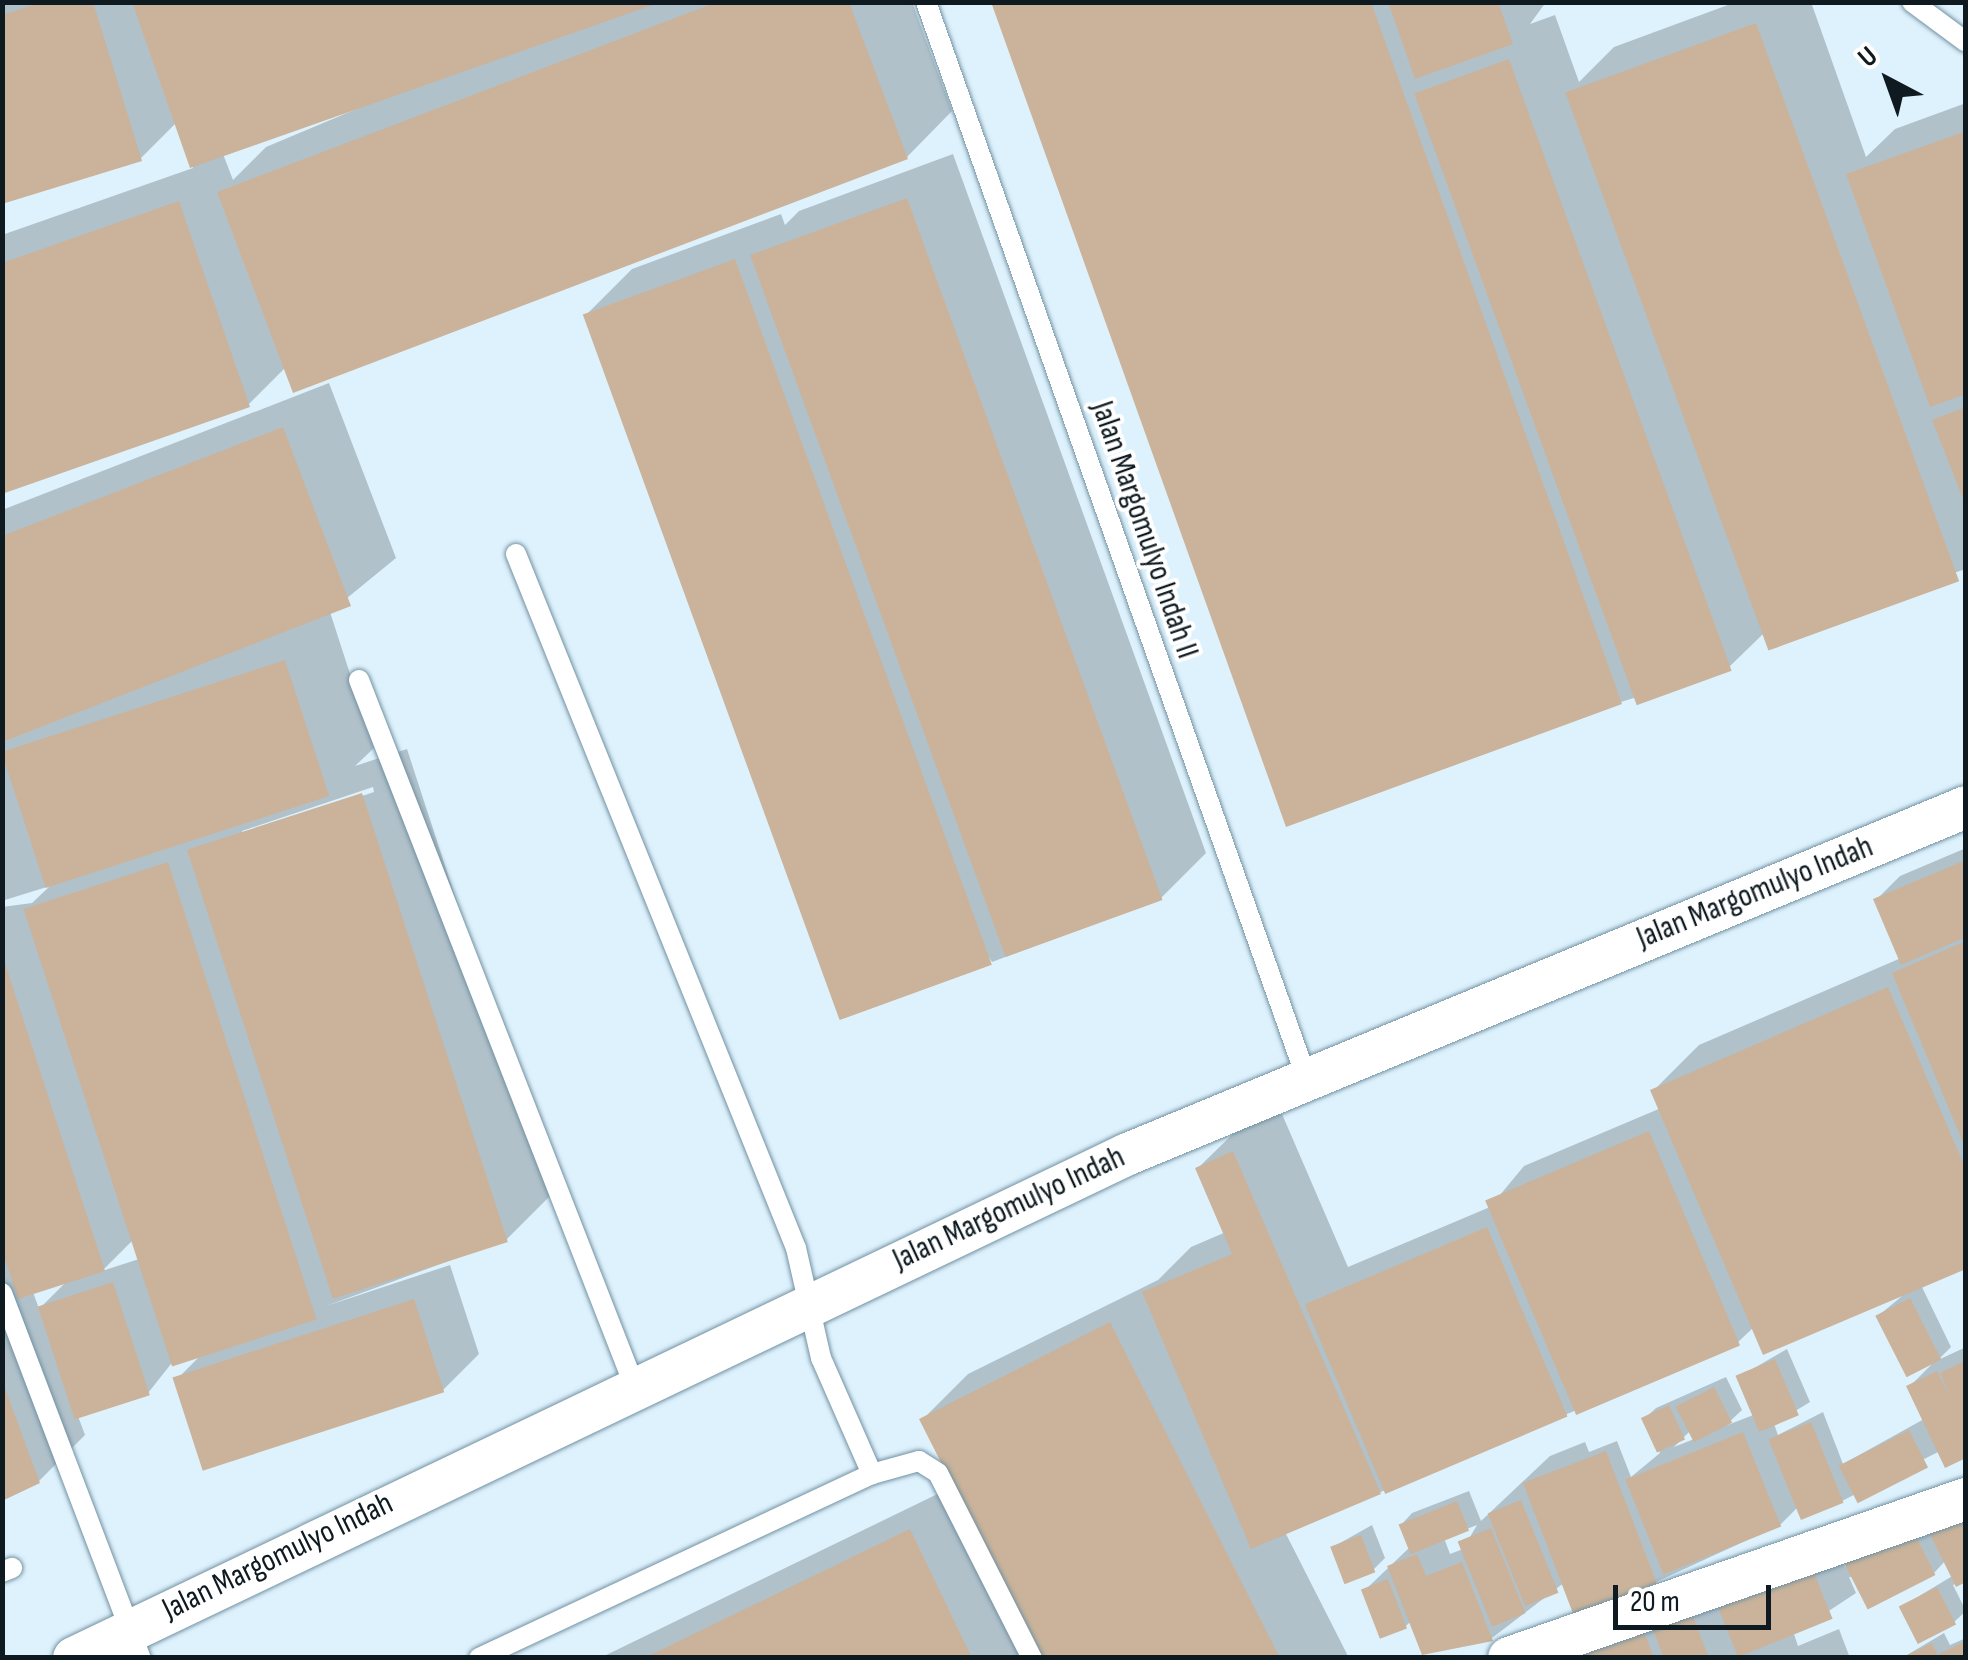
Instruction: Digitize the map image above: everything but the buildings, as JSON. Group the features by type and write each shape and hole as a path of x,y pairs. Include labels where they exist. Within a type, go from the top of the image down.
{"street":[{"name":"Jalan Margomulyo Indah","path":"74,1658 134,1644 634,1385 812,1299 1306,1077 1966,807"},
{"path":"1509,1658 1966,1498"}],"lane":[{"name":"Jalan Margomulyo Indah II","path":"926,2 1306,1077"},
{"path":"1912,2 1966,42"},
{"path":"516,554 812,1299 821,1358 872,1474"},
{"path":"359,680 634,1385"},
{"path":"2,1293 134,1644"},
{"path":"479,1658 872,1474 919,1461 938,1473 1032,1658"}]}
